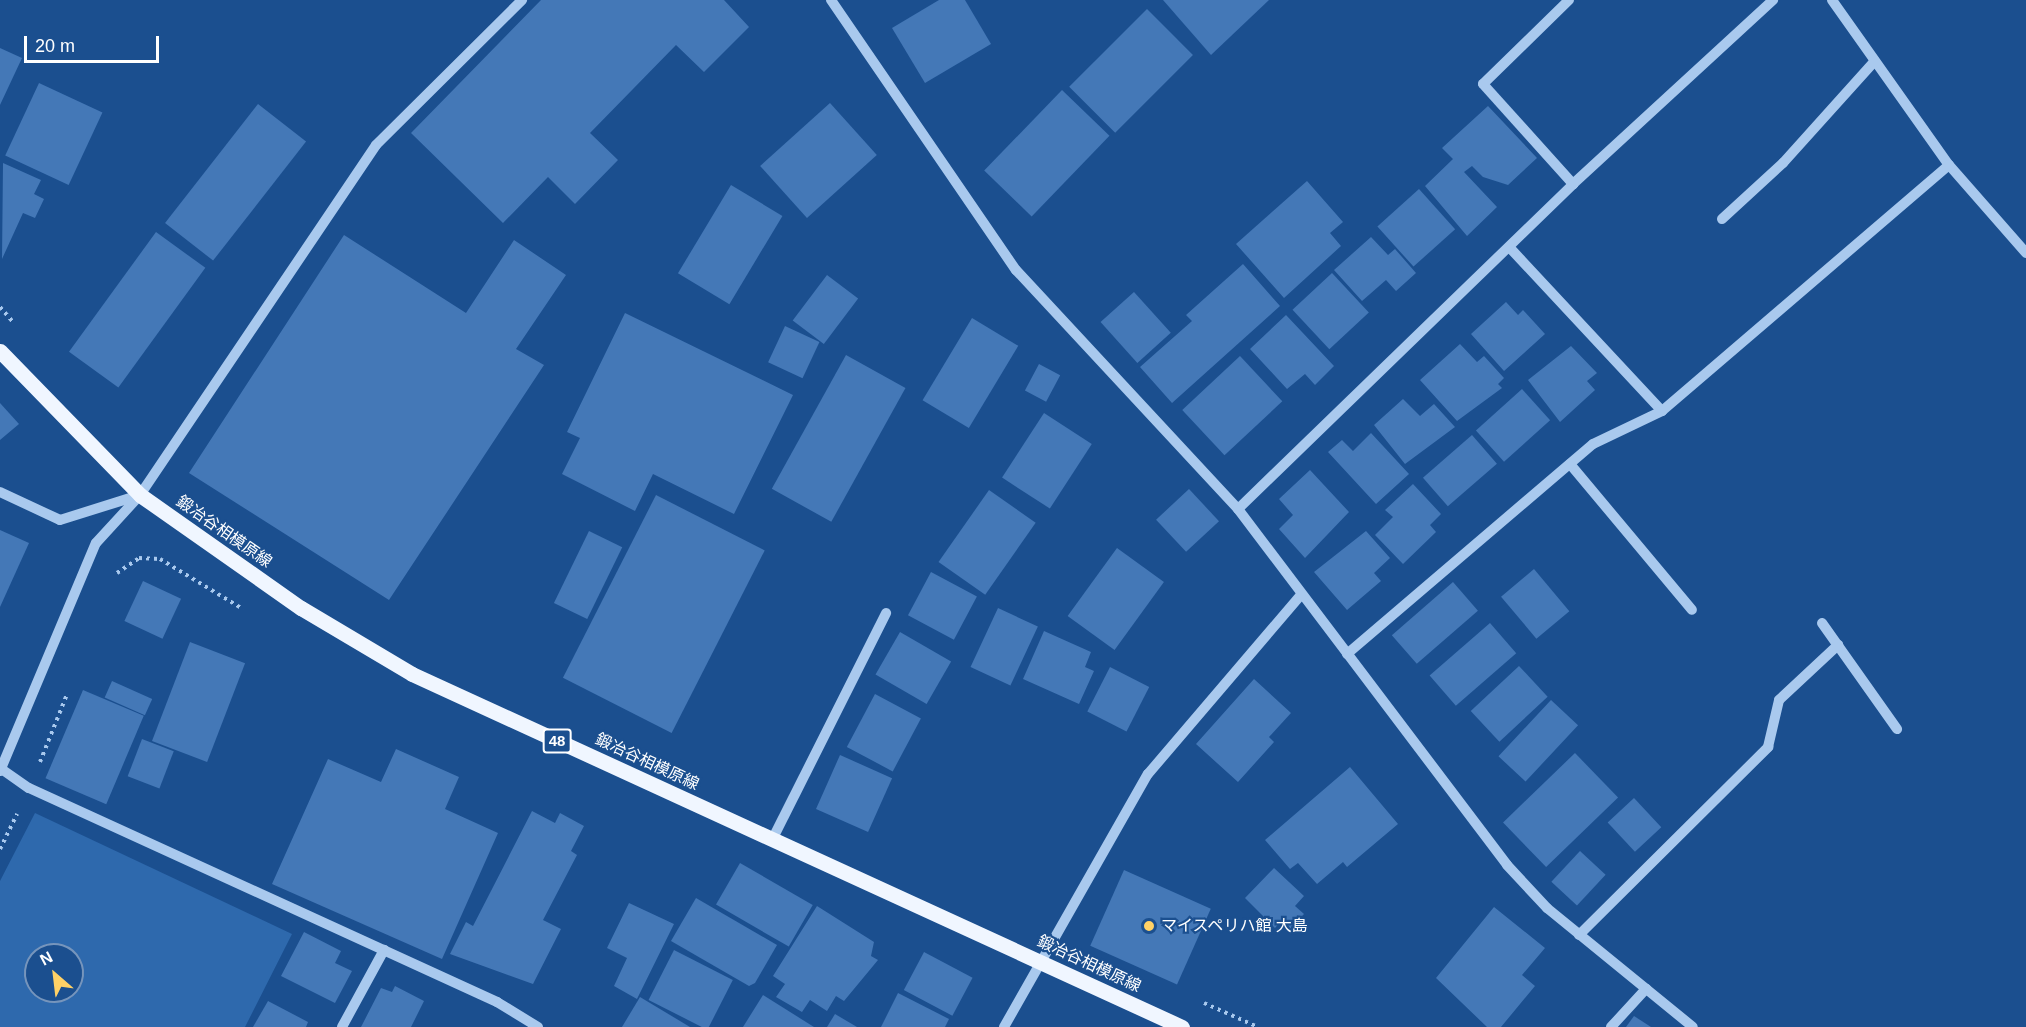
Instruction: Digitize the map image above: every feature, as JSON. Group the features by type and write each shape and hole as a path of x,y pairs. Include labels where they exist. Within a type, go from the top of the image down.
{"main road":[{"name":"鍛冶谷相模原線","path":"0,351 140,495 301,608 412,674 1182,1027"}],"street":[{"path":"522,0 376,145 140,495 96,543 0,769 29,788 497,1002 538,1027"},
{"path":"831,0 1016,270 1238,509 1507,865 1579,935 1693,1027"},
{"path":"1569,0 1483,84 1573,184"},
{"path":"1238,509 1510,248 1759,3 1773,0"},
{"path":"1832,0 1949,165 2026,253"},
{"path":"1722,219 1784,163 1875,61"},
{"path":"1347,654 1593,444 1662,411 1949,165"},
{"path":"1510,248 1662,411"},
{"path":"1570,464 1692,610"},
{"path":"0,492 60,519 140,495"},
{"path":"1004,1027 1044,963 1149,774 1301,595"},
{"path":"772,840 886,613"},
{"path":"1822,623 1897,729"},
{"path":"1579,935 1768,747 1779,700 1838,645"},
{"path":"342,1027 384,950"},
{"path":"1611,1027 1646,989"}],"path":[{"path":"114,581 139,558"},
{"path":"37,771 72,682"},
{"path":"0,849 20,808"}],"shaded area":[{"path":"35,813 292,934 245,1027 0,1027 0,881"}],"building":[{"path":"541,0 724,0 749,27 704,72 676,45 590,133 618,160 575,204 548,177 503,223 411,133"},
{"path":"939,0 965,0 991,44 925,83 892,28"},
{"path":"1163,0 1269,0 1211,55"},
{"path":"1147,9 1193,55 1115,133 1069,87"},
{"path":"0,48 22,58 0,105"},
{"path":"39,83 102,113 69,185 5,156"},
{"path":"1062,90 1109,136 1032,216 984,171"},
{"path":"830,103 877,155 807,218 760,166"},
{"path":"258,104 306,142 213,261 165,223"},
{"path":"1488,106 1537,158 1508,185 1483,177 1472,166 1464,172 1497,207 1467,236 1425,186 1453,159 1442,148"},
{"path":"3,163 41,180 34,194 44,199 35,218 23,213 2,259"},
{"path":"1307,181 1343,222 1330,233 1341,246 1284,298 1236,244"},
{"path":"731,185 782,216 729,304 678,273"},
{"path":"1419,189 1455,229 1414,267 1377,226"},
{"path":"156,232 205,268 118,388 69,352"},
{"path":"344,235 466,313 514,240 566,275 516,349 544,365 389,600 189,473"},
{"path":"1371,237 1388,255 1395,249 1416,273 1396,291 1386,280 1362,301 1334,270"},
{"path":"1243,264 1280,306 1172,403 1140,367 1192,321 1186,315"},
{"path":"1332,273 1369,312 1329,349 1293,310"},
{"path":"827,275 858,298 824,344 793,321"},
{"path":"1134,292 1171,333 1137,363 1101,322"},
{"path":"1506,302 1518,315 1523,310 1545,334 1504,371 1471,334"},
{"path":"625,313 793,395 734,514 653,474 635,511 562,474 580,438 567,432"},
{"path":"1286,315 1334,366 1315,385 1305,374 1287,389 1250,349"},
{"path":"972,318 1018,346 969,428 923,400"},
{"path":"785,326 819,342 803,378 768,362"},
{"path":"1460,344 1477,362 1484,356 1504,378 1498,384 1502,388 1457,421 1420,380"},
{"path":"1571,346 1597,373 1587,381 1595,390 1560,422 1528,380"},
{"path":"846,355 905,388 831,522 772,489"},
{"path":"1240,356 1282,401 1225,455 1182,410"},
{"path":"1039,364 1060,375 1046,402 1025,390"},
{"path":"1522,389 1550,420 1504,462 1476,430"},
{"path":"1403,399 1420,416 1434,404 1455,427 1405,464 1374,425"},
{"path":"0,403 19,424 0,440"},
{"path":"1044,413 1092,444 1050,509 1002,478"},
{"path":"1371,433 1409,474 1376,504 1328,452 1342,440 1353,451"},
{"path":"1472,435 1497,464 1448,506 1423,478"},
{"path":"1310,470 1349,512 1305,558 1279,529 1293,515 1279,499"},
{"path":"1413,484 1441,514 1430,525 1436,532 1403,564 1375,535 1393,517 1385,510"},
{"path":"1189,489 1219,521 1186,552 1156,520"},
{"path":"989,490 1036,523 985,595 939,562"},
{"path":"656,495 765,550 672,733 563,678"},
{"path":"0,530 29,543 0,607"},
{"path":"589,531 622,547 587,619 554,603"},
{"path":"1366,531 1390,558 1374,573 1381,581 1347,610 1314,572"},
{"path":"1117,548 1164,582 1115,650 1068,616"},
{"path":"1534,569 1569,611 1536,639 1501,597"},
{"path":"931,572 977,596 954,640 908,615"},
{"path":"143,581 181,599 162,639 124,621"},
{"path":"1453,582 1478,611 1417,664 1392,635"},
{"path":"998,608 1038,627 1010,686 971,667"},
{"path":"1490,623 1516,653 1456,706 1430,675"},
{"path":"1044,631 1091,652 1085,667 1094,671 1079,704 1023,679"},
{"path":"900,632 951,662 927,704 876,674"},
{"path":"190,642 245,663 207,762 152,741"},
{"path":"1519,666 1548,697 1499,742 1471,711"},
{"path":"1110,667 1149,687 1127,732 1087,712"},
{"path":"1254,679 1291,713 1269,737 1274,742 1238,782 1196,744"},
{"path":"112,681 152,699 145,715 105,697"},
{"path":"83,690 144,716 106,804 45,778"},
{"path":"875,694 921,718 893,771 847,747"},
{"path":"1551,700 1578,725 1526,782 1498,756"},
{"path":"142,739 174,751 159,789 128,776"},
{"path":"396,749 459,777 445,809 498,833 442,959 272,884 328,759 381,782"},
{"path":"1575,753 1618,798 1546,867 1503,822"},
{"path":"840,755 892,778 868,832 816,809"},
{"path":"1350,767 1398,824 1347,867 1343,862 1317,884 1298,863 1290,869 1265,840"},
{"path":"1634,798 1661,827 1635,852 1608,823"},
{"path":"532,811 555,823 560,813 584,826 571,851 577,855 543,920 561,929 533,984 450,954 466,922 473,926"},
{"path":"1580,851 1606,875 1577,906 1551,882"},
{"path":"740,863 813,905 789,947 716,905"},
{"path":"1274,868 1304,896 1295,906 1304,914 1289,930 1281,921 1275,928 1245,898"},
{"name":"マイスペリハ館 大島","path":"1124,870 1211,909 1177,984 1090,946"},
{"path":"696,898 777,945 755,983 749,986 671,941"},
{"path":"629,903 674,924 637,999 614,986 627,958 607,948"},
{"path":"817,906 874,942 871,956 878,960 844,1001 836,996 827,1011 810,1000 802,1012 776,997 785,984 773,976"},
{"path":"1494,907 1545,948 1522,975 1535,986 1501,1027 1487,1027 1436,978"},
{"path":"304,932 341,951 335,963 352,971 335,1003 281,976"},
{"path":"674,950 733,980 709,1027 702,1027 649,1000"},
{"path":"924,952 973,978 952,1016 904,990"},
{"path":"395,986 424,1001 411,1027 361,1027 381,988 392,992"},
{"path":"898,993 949,1019 945,1027 881,1027"},
{"path":"763,995 814,1027 743,1027"},
{"path":"640,997 690,1027 622,1027"},
{"path":"268,1001 308,1022 306,1027 253,1027"},
{"path":"835,1014 857,1027 827,1027"},
{"path":"1634,1016 1651,1027 1626,1027"}],"place":[{"name":"マイスペリハ館 大島","path":"1149,926"}]}
